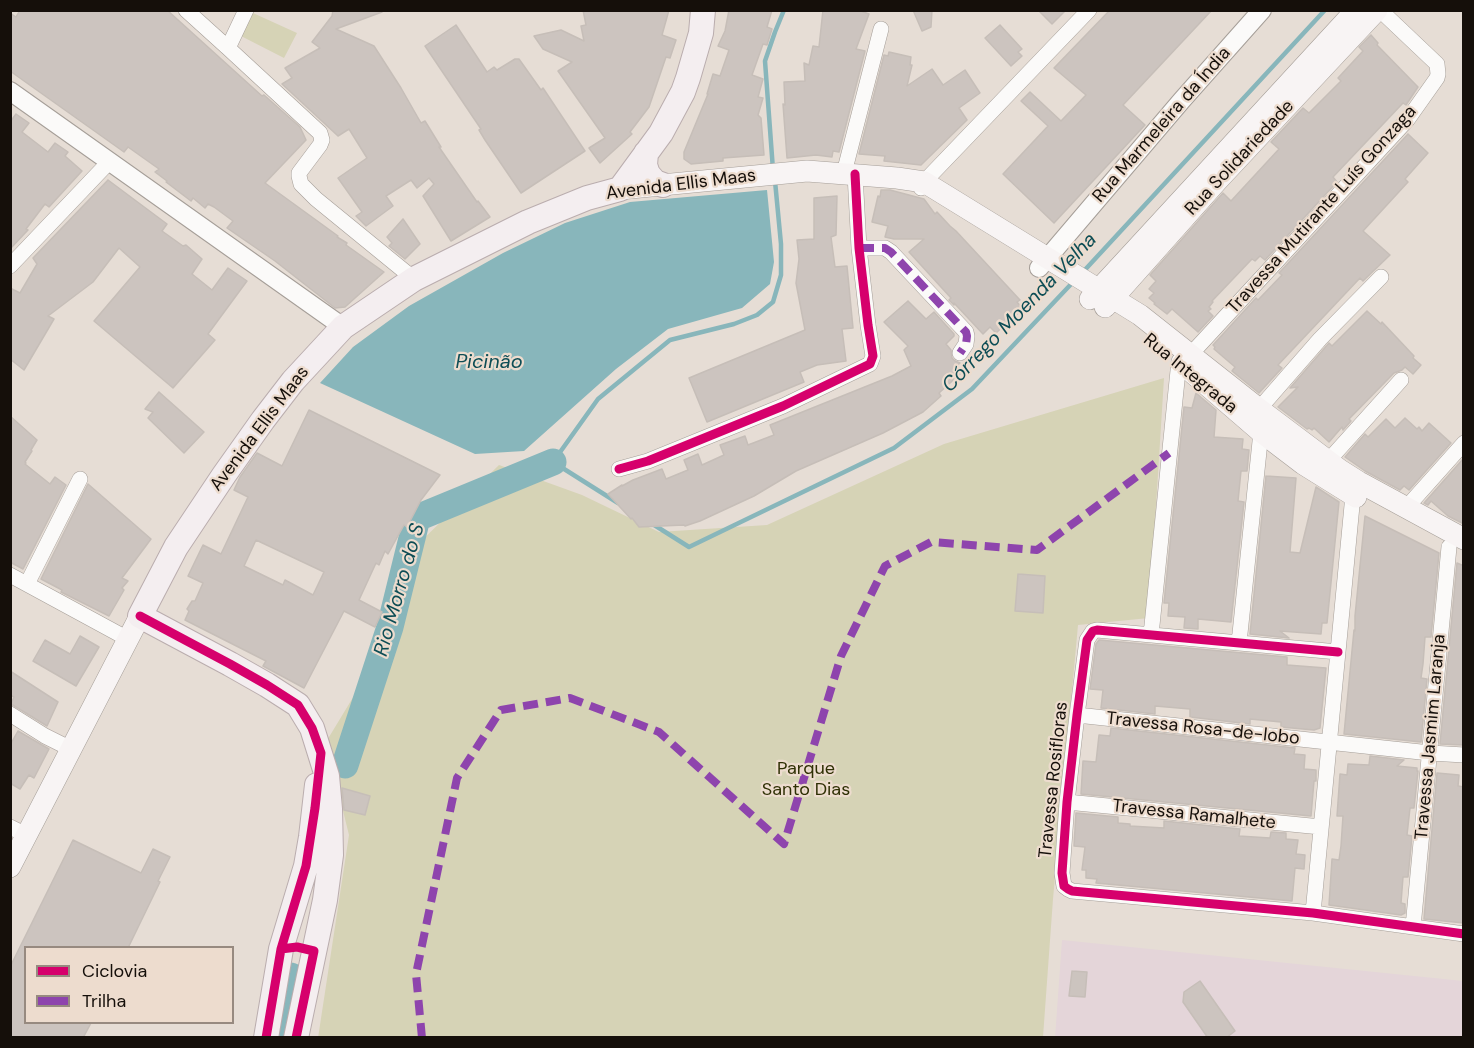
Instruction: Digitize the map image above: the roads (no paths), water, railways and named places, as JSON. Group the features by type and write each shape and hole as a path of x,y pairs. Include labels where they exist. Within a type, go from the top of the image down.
{"main road":[{"path":"620,189 661,133 683,92 701,33 703,10"},
{"name":"Rua Solidariedade","path":"1095,294 1356,10"},
{"name":"Rua Solidariedade","path":"1095,294 1218,180 1378,10"},
{"path":"646,153 645,165 648,174 655,182 663,185"},
{"name":"Avenida Ellis Maas","path":"10,867 18,831 71,749 176,547 244,447 293,381 343,327 414,279 528,222 587,198 620,189 807,171 897,178 922,185"},
{"name":"Rua Integrada","path":"922,185 972,228 1048,266 1095,294 1259,409 1328,461 1356,489 1406,508 1459,546"},
{"name":"Rua Integrada","path":"1185,358 1261,432 1303,464 1356,489 1459,546"},
{"path":"140,616 267,684 298,705 312,728 327,776 331,855 325,900 296,1038"},
{"path":"266,1038 281,949 306,866 321,753"},
{"path":"281,949 297,947 314,951"}],"street":[{"path":"186,10 320,133 322,140 320,145 299,173 301,184 338,218 414,279"},
{"path":"228,48 246,10"},
{"path":"922,185 1089,10"},
{"name":"Rua Marmeleira da Índia","path":"1048,266 1182,100 1263,10"},
{"name":"Travessa Mutirante Luís Gonzaga","path":"1185,358 1408,119 1437,78 1437,64 1378,10"},
{"path":"619,469 648,461 783,406 870,364 873,356 849,174 881,29"},
{"path":"10,91 343,327"},
{"path":"10,266 110,162"},
{"path":"859,248 885,248 891,252 966,332 966,344 960,353"},
{"path":"1259,409 1320,339 1381,277"},
{"path":"1151,635 1185,358"},
{"path":"1328,461 1401,381"},
{"path":"1239,643 1261,432"},
{"path":"1406,508 1464,443"},
{"path":"27,584 80,479"},
{"path":"1313,913 1356,489"},
{"name":"Travessa Jasmim Laranja","path":"1413,927 1430,753 1459,546"},
{"path":"10,575 128,639"},
{"name":"Travessa Rosifloras","path":"1338,652 1097,630 1091,633 1087,640 1067,802 1063,881 1068,889 1172,901 1313,913 1464,934"},
{"path":"10,714 71,749"},
{"name":"Travessa Rosa-de-lobo","path":"1077,716 1464,755"},
{"name":"Travessa Ramalhete","path":"1067,802 1321,827"}],"water":[{"name":"Picinão","path":"767,190 774,262 770,284 742,308 668,329 616,369 524,451 475,454 320,383 353,347 409,306 503,253 565,223 630,202"}],"waterway":[{"path":"773,170 765,61 784,10"},
{"name":"Córrego Moenda Velha","path":"1082,273 1325,10"},
{"path":"618,503 553,462 598,399 670,340 734,324 757,315 773,302 781,275 781,244 775,181"},
{"name":"Córrego Moenda Velha","path":"651,523 689,547 894,448 972,389 1074,281"},
{"name":"Rio Morro do S","path":"345,765 390,627 417,518 553,462"},
{"name":"Rio Morro do S","path":"281,1038 291,976"}],"park label":[{"name":"Parque Santo Dias","path":"806,779"}]}
